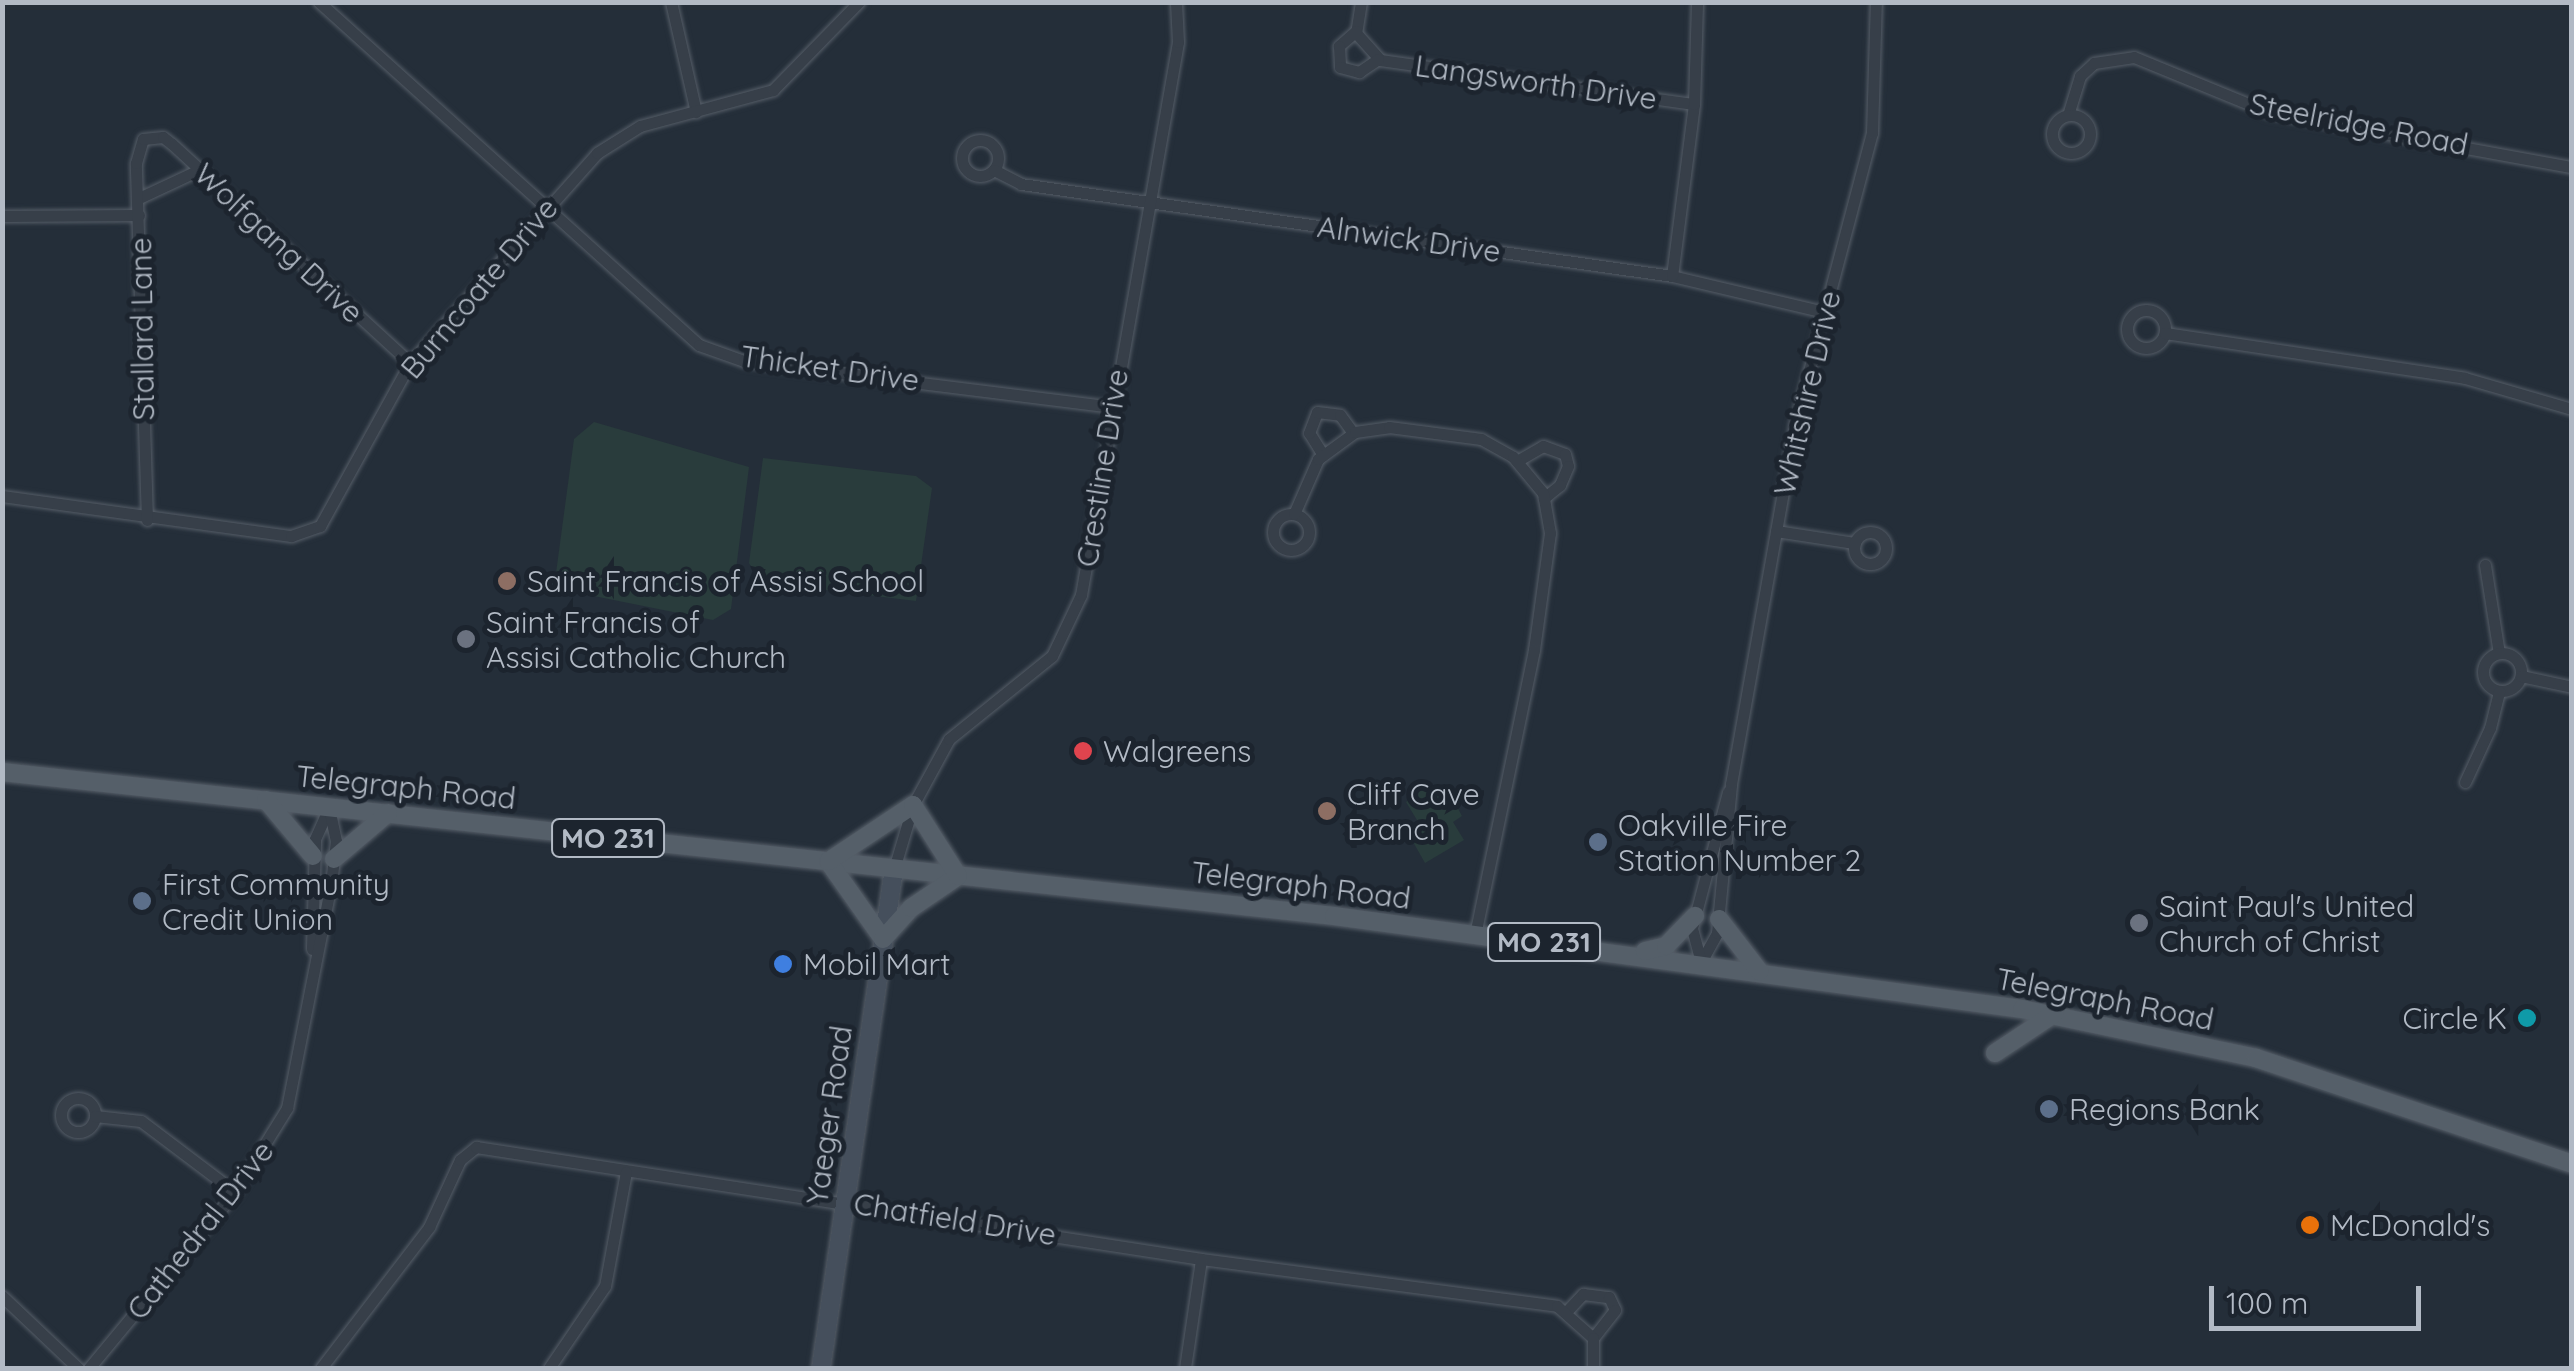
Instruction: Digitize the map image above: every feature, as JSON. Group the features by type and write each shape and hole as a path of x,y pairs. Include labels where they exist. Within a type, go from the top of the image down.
{"main road":[{"name":"Telegraph Road","path":"2,772 1475,934 1700,962 2054,1014 2270,1062 2567,1159"},
{"path":"266,800 313,856"},
{"path":"913,805 958,876 911,908 883,939 828,861 913,805"},
{"path":"334,859 388,813"},
{"path":"1636,954 1666,946 1695,916"},
{"path":"1719,919 1759,971"},
{"path":"1995,1053 2054,1014"},
{"path":"2567,1159 2572,1175"}],"street":[{"name":"Thicket Drive","path":"319,2 676,328 714,350 744,361 1112,407"},
{"path":"671,2 696,112"},
{"name":"Burncoate Drive","path":"2,496 146,520 291,536 320,526 410,363 545,206 615,139 773,90 859,2"},
{"name":"Crestline Drive","path":"894,869 913,805 949,739 1027,681 1070,622 1093,534 1178,42 1176,2"},
{"name":"Langsworth Drive","path":"1361,2 1356,32 1339,46 1340,67 1359,72 1378,59 1694,104"},
{"path":"1672,276 1694,104 1698,2"},
{"name":"Whitshire Drive","path":"1700,962 1719,919 1731,784 1776,531 1824,312 1872,133 1876,2"},
{"name":"Langsworth Drive","path":"1356,32 1378,59"},
{"name":"Steelridge Road","path":"2068,115 2080,76 2094,63 2134,57 2268,112 2572,167"},
{"name":"Wolfgang Drive","path":"143,139 163,137 410,363"},
{"name":"Stallard Lane","path":"143,139 137,150 146,520"},
{"path":"138,198 199,170"},
{"name":"Alnwick Drive","path":"994,170 1021,184 1672,276 1824,312"},
{"path":"2,216 139,216"},
{"path":"2165,333 2465,378 2572,409"},
{"path":"1323,455 1309,434 1317,412 1340,414 1353,434"},
{"path":"1294,514 1323,455 1353,434 1389,427 1481,439 1518,462 1544,498 1550,533 1530,676 1475,934"},
{"path":"1518,462 1543,446 1565,454 1568,466 1560,485 1544,498"},
{"path":"1776,531 1854,543"},
{"path":"2484,564 2499,653"},
{"path":"2498,692 2513,688 2522,676 2519,662 2499,653"},
{"path":"2498,692 2483,676 2486,661 2499,653"},
{"path":"2522,676 2572,687"},
{"path":"2464,782 2490,728 2498,692"},
{"name":"Whitshire Drive","path":"1700,962 1695,916 1731,784"},
{"name":"Cathedral Drive","path":"312,964 313,856 329,807"},
{"name":"Cathedral Drive","path":"89,1368 235,1192 271,1142 293,1091 312,964 334,859 329,807"},
{"name":"Yaeger Road","path":"822,1368 894,869"},
{"path":"95,1116 140,1121 235,1192"},
{"name":"Chatfield Drive","path":"321,1368 429,1227 468,1151 845,1200 1201,1259 1566,1312 1593,1338"},
{"path":"550,1368 605,1286 626,1172"},
{"path":"1185,1368 1201,1259"},
{"path":"1566,1312 1583,1294 1609,1297 1615,1310 1593,1338 1593,1368"},
{"path":"2,1296 78,1368"}],"shaded area":[{"path":"594,422 749,467 731,609 713,620 554,588 574,439"},
{"path":"763,458 916,476 932,488 916,601 760,582 749,563"},
{"path":"1427,786 1447,797 1460,790 1465,795 1455,803 1462,816 1453,822 1464,840 1425,863 1408,833 1420,825 1406,802"}],"place":[{"name":"Saint Francis of Assisi School","path":"507,581"},
{"name":"Saint Francis of Assisi Catholic Church","path":"466,639"},
{"name":"Walgreens","path":"1083,751"},
{"name":"Cliff Cave Branch","path":"1327,811"},
{"name":"Oakville Fire Station Number 2","path":"1598,842"},
{"name":"First Community Credit Union","path":"142,901"},
{"name":"Saint Paul's United Church of Christ","path":"2139,923"},
{"name":"Mobil Mart","path":"783,964"},
{"name":"Circle K","path":"2527,1018"},
{"name":"Regions Bank","path":"2049,1109"},
{"name":"McDonald's","path":"2310,1225"}]}
